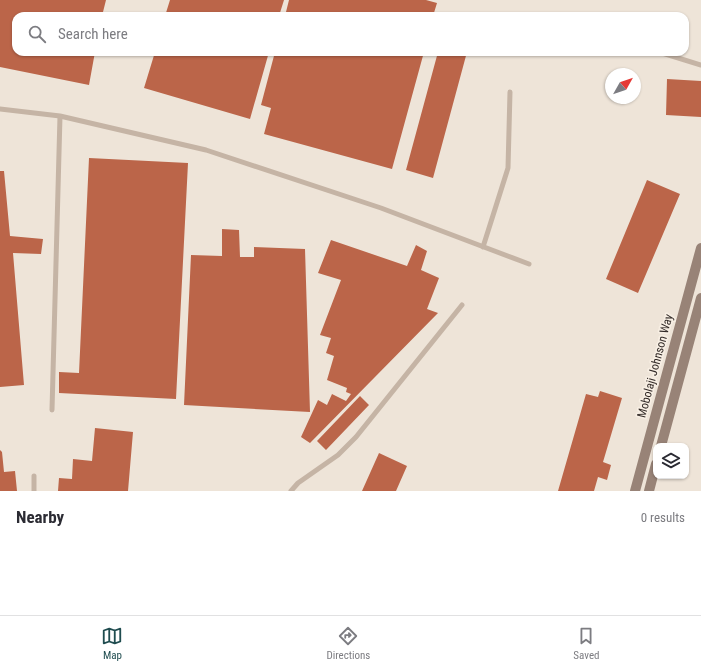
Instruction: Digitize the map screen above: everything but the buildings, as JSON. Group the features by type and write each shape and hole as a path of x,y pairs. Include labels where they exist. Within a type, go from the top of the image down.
{"street":[{"name":"Mobolaji Johnson Way","path":"635,491 701,248"},
{"path":"662,443 699,316 701,298"},
{"path":"649,491 653,476"}],"lane":[{"path":"672,56 701,65"},
{"path":"483,247 508,168 510,92"},
{"path":"0,109 60,116 206,150 381,208 528,264"},
{"path":"52,410 60,116"},
{"path":"291,491 298,483 338,455 356,437 462,305"},
{"path":"34,476 34,491"}]}
